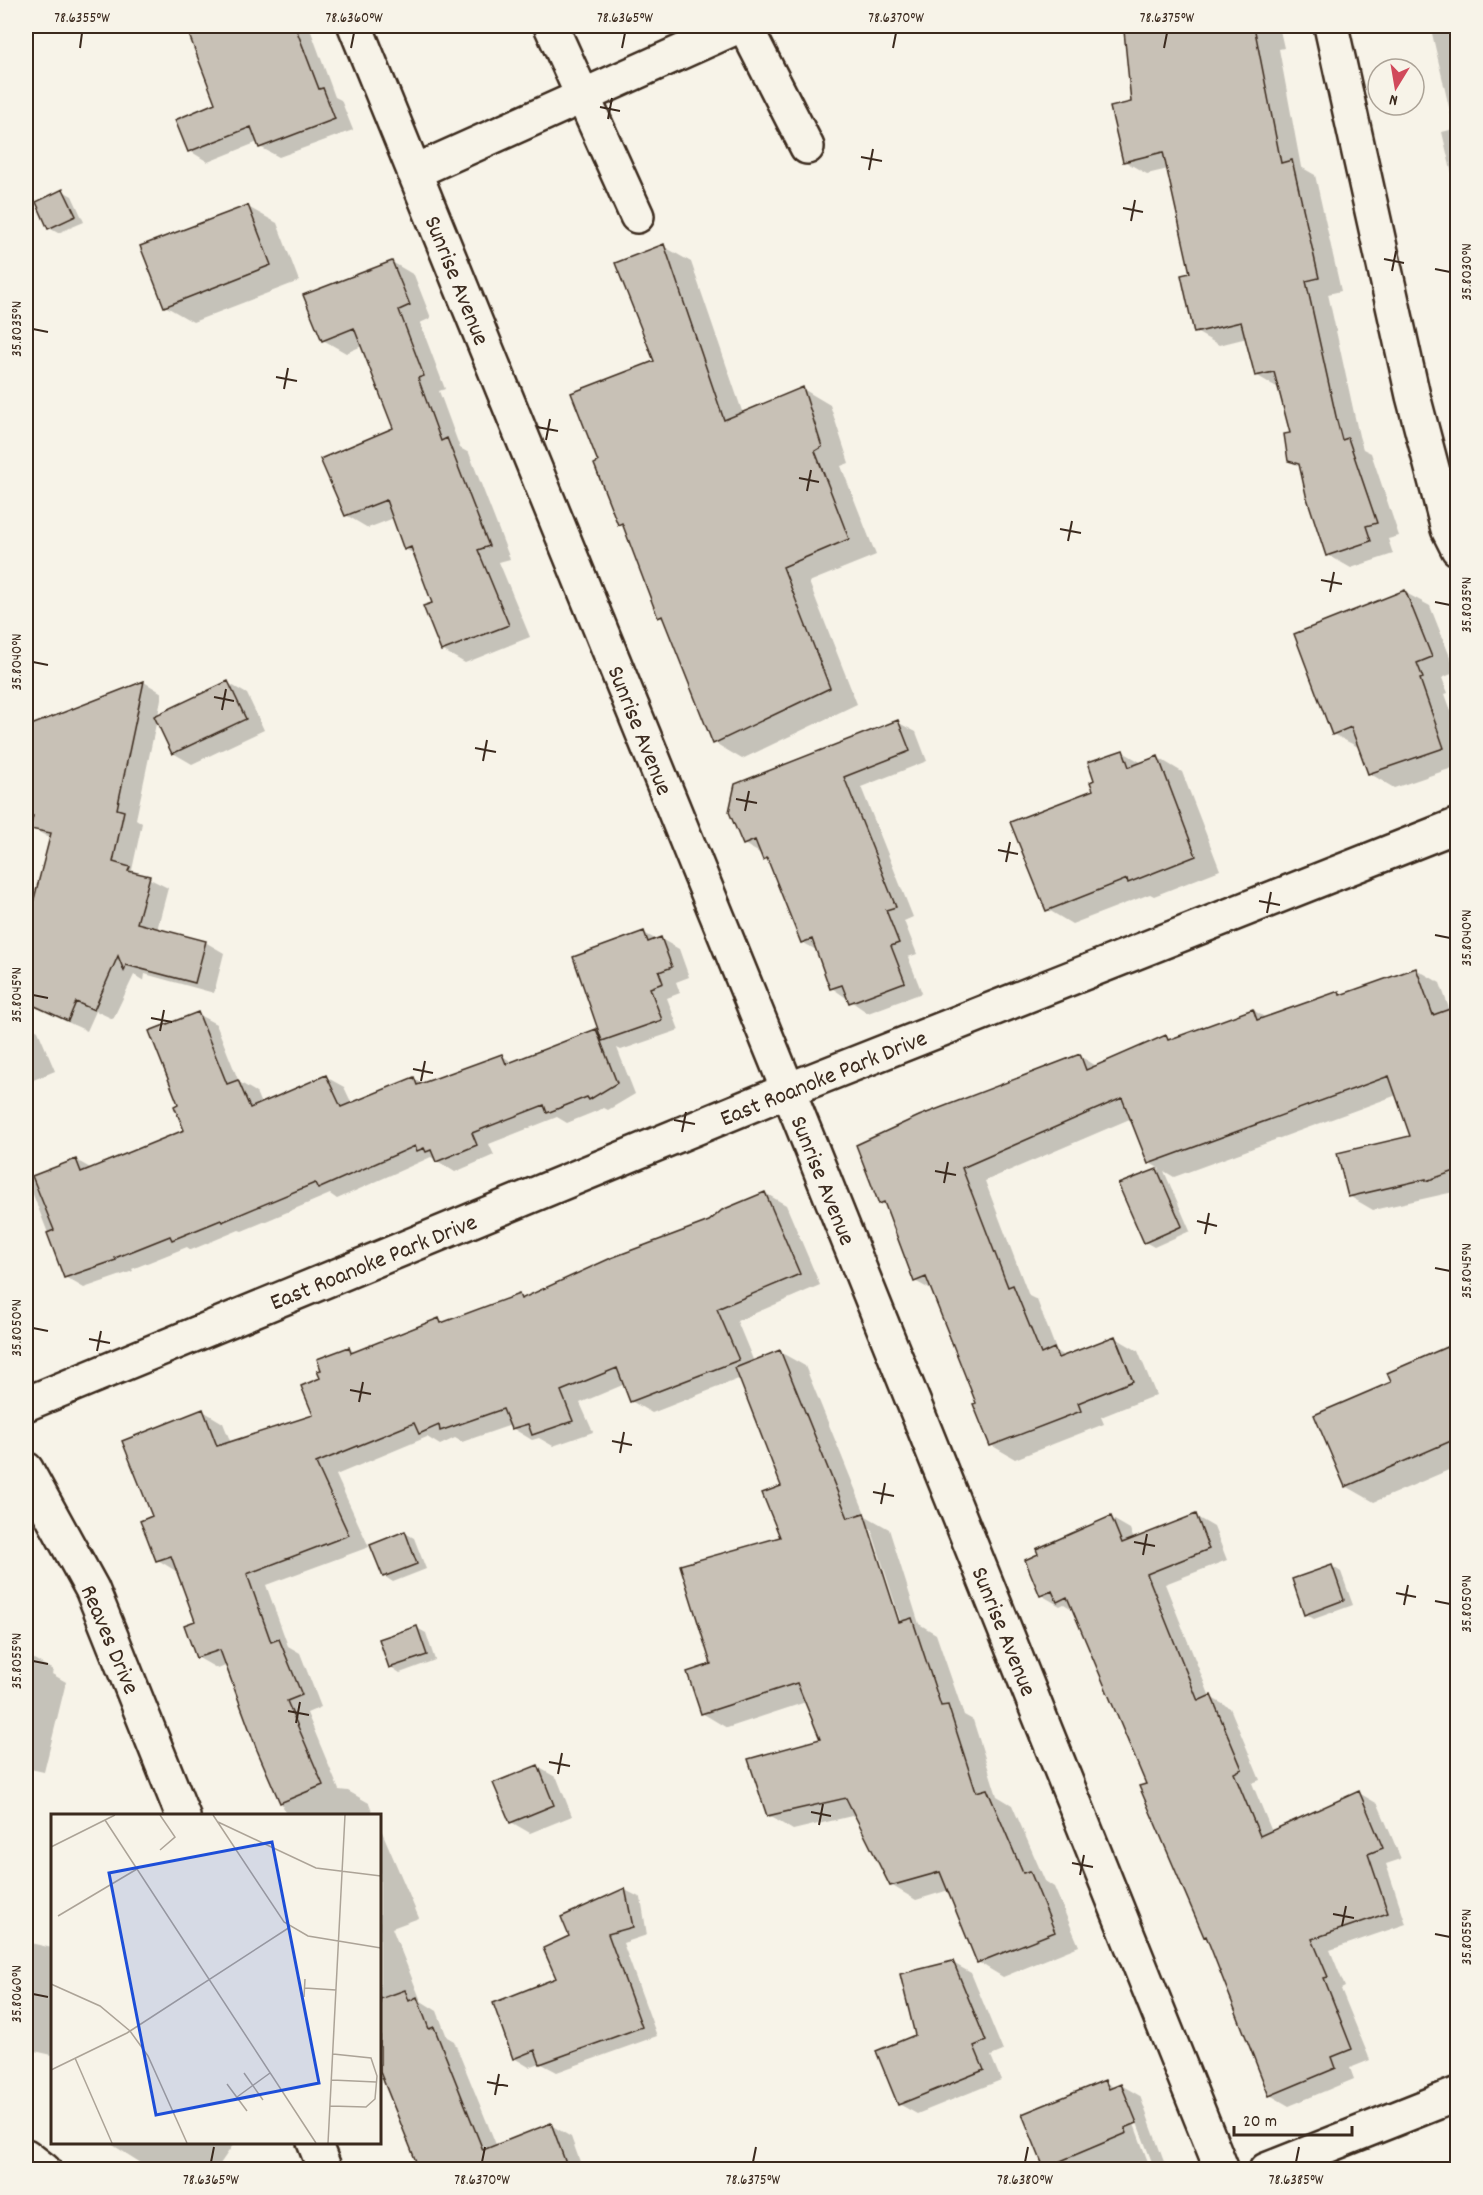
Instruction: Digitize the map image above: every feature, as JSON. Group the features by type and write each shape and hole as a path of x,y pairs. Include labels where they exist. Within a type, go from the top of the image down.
{"street":[{"name":"Sunrise Avenue","path":"355,26 788,1090 1222,2169"},
{"path":"551,26 637,216"},
{"path":"414,172 739,26"},
{"path":"745,26 807,147"},
{"path":"1331,26 1413,396 1448,529 1458,549"},
{"name":"East Roanoke Park Drive","path":"26,1404 788,1090 1458,825"},
{"name":"Reaves Drive","path":"26,1469 92,1589 183,1814"},
{"path":"1266,2169 1458,2094"},
{"path":"315,2144 325,2169"},
{"path":"26,2156 44,2169"}],"building":[{"path":"204,26 295,26 319,89 323,88 335,119 259,148 251,127 188,152 175,120 215,103 188,32"},
{"path":"1159,26 1254,26 1281,163 1292,160 1319,278 1306,281 1337,421 1342,440 1348,438 1377,523 1366,526 1371,541 1326,556 1306,495 1299,464 1288,461 1284,434 1290,433 1274,372 1255,376 1241,322 1194,333 1181,275 1190,273 1163,152 1123,162 1110,107 1131,102 1124,31"},
{"path":"63,189 76,216 48,229 36,202"},
{"path":"248,205 271,265 164,307 140,246"},
{"path":"664,244 724,420 803,387 822,447 815,451 849,539 783,567 830,688 713,744 662,616 658,618 622,523 618,525 594,464 598,462 571,393 654,361 615,263"},
{"path":"392,261 410,305 399,310 424,376 418,378 441,441 447,438 489,546 478,550 509,625 441,651 423,606 432,603 411,547 404,550 386,500 345,516 320,459 393,428 354,328 322,341 303,295"},
{"path":"1405,590 1432,657 1417,663 1423,678 1420,679 1444,748 1368,774 1351,727 1332,735 1294,634"},
{"path":"144,681 117,809 124,811 113,862 130,867 128,871 150,876 137,923 206,941 195,983 126,965 124,971 118,956 94,1010 76,1002 68,1021 26,1002 26,930 51,833 30,829 33,816 26,815 26,727"},
{"path":"228,681 246,719 172,754 154,716"},
{"path":"898,720 910,751 844,777 896,907 886,910 899,943 891,946 905,982 849,1003 842,985 830,989 812,939 801,943 767,858 763,860 755,840 743,845 729,812 735,784"},
{"path":"1123,750 1129,767 1158,756 1196,856 1128,883 1127,879 1046,911 1010,822 1093,790 1090,782 1094,780 1088,762"},
{"path":"644,931 648,942 661,937 672,967 659,972 663,983 650,988 662,1020 602,1041 573,957"},
{"path":"1416,968 1433,1015 1458,1006 1458,1170 1426,1181 1426,1179 1348,1197 1337,1153 1410,1136 1389,1076 1148,1164 1122,1098 962,1168 1008,1287 1013,1285 1041,1354 1054,1348 1058,1358 1115,1336 1133,1381 1078,1403 1081,1411 990,1446 973,1404 976,1403 926,1277 914,1282 884,1202 879,1204 856,1145 919,1116 1080,1054 1086,1070 1166,1035 1168,1040 1253,1009 1257,1020 1339,991 1340,995"},
{"path":"198,1012 227,1084 238,1080 250,1108 326,1075 341,1107 414,1077 417,1085 502,1054 506,1064 596,1029 617,1083 589,1100 587,1097 547,1113 544,1105 472,1133 477,1145 436,1162 431,1150 426,1152 424,1148 417,1151 415,1146 318,1189 315,1183 222,1222 221,1220 172,1240 170,1236 115,1258 116,1260 64,1278 47,1233 54,1230 32,1176 76,1159 81,1172 184,1130 174,1106 178,1104 149,1031"},
{"path":"1157,1169 1182,1226 1144,1243 1118,1184"},
{"path":"765,1192 800,1274 717,1309 739,1360 630,1402 617,1368 561,1391 573,1421 532,1435 528,1424 511,1429 503,1409 440,1431 439,1425 419,1434 414,1423 316,1463 349,1535 247,1574 271,1642 279,1639 302,1695 287,1701 323,1785 280,1803 257,1750 220,1650 196,1658 184,1625 195,1621 171,1556 156,1561 140,1521 152,1516 122,1441 203,1409 217,1446 313,1415 301,1386 320,1378 317,1371 321,1370 317,1359 349,1347 351,1353 439,1318 441,1323 519,1294 521,1299 611,1258 709,1221 722,1210"},
{"path":"1458,1342 1458,1438 1345,1487 1314,1415 1391,1382 1387,1373"},
{"path":"780,1350 848,1518 864,1513 899,1622 912,1618 941,1706 948,1705 976,1792 987,1789 1023,1873 1030,1871 1055,1932 977,1963 940,1872 890,1886 846,1798 767,1816 748,1759 820,1739 797,1683 701,1714 687,1672 711,1664 680,1565 780,1537 762,1493 781,1486 735,1368"},
{"path":"1196,1514 1209,1549 1147,1574 1198,1701 1211,1695 1242,1769 1234,1773 1260,1836 1359,1791 1383,1848 1368,1854 1388,1913 1312,1939 1328,1977 1324,1978 1352,2049 1332,2057 1336,2068 1269,2096 1206,1936 1204,1937 1139,1786 1146,1784 1067,1597 1057,1602 1052,1591 1040,1596 1025,1560 1038,1554 1036,1549 1111,1516 1122,1543"},
{"path":"405,1531 417,1564 383,1577 370,1545"},
{"path":"1332,1565 1344,1600 1304,1615 1292,1579"},
{"path":"417,1626 427,1655 389,1668 379,1639"},
{"path":"538,1765 554,1805 510,1823 493,1783"},
{"path":"625,1888 633,1927 608,1934 642,2027 540,2064 535,2050 513,2059 493,2003 556,1978 543,1948 569,1936 561,1917"},
{"path":"953,1961 986,2041 974,2046 984,2070 898,2105 876,2051 915,2035 900,1974"},
{"path":"405,1990 409,2001 417,1997 429,2029 434,2027 483,2150 551,2123 568,2169 419,2169 381,2074 381,1999"},
{"path":"1105,2080 1109,2089 1121,2084 1137,2123 1125,2128 1127,2133 1044,2168 1022,2114"}]}
